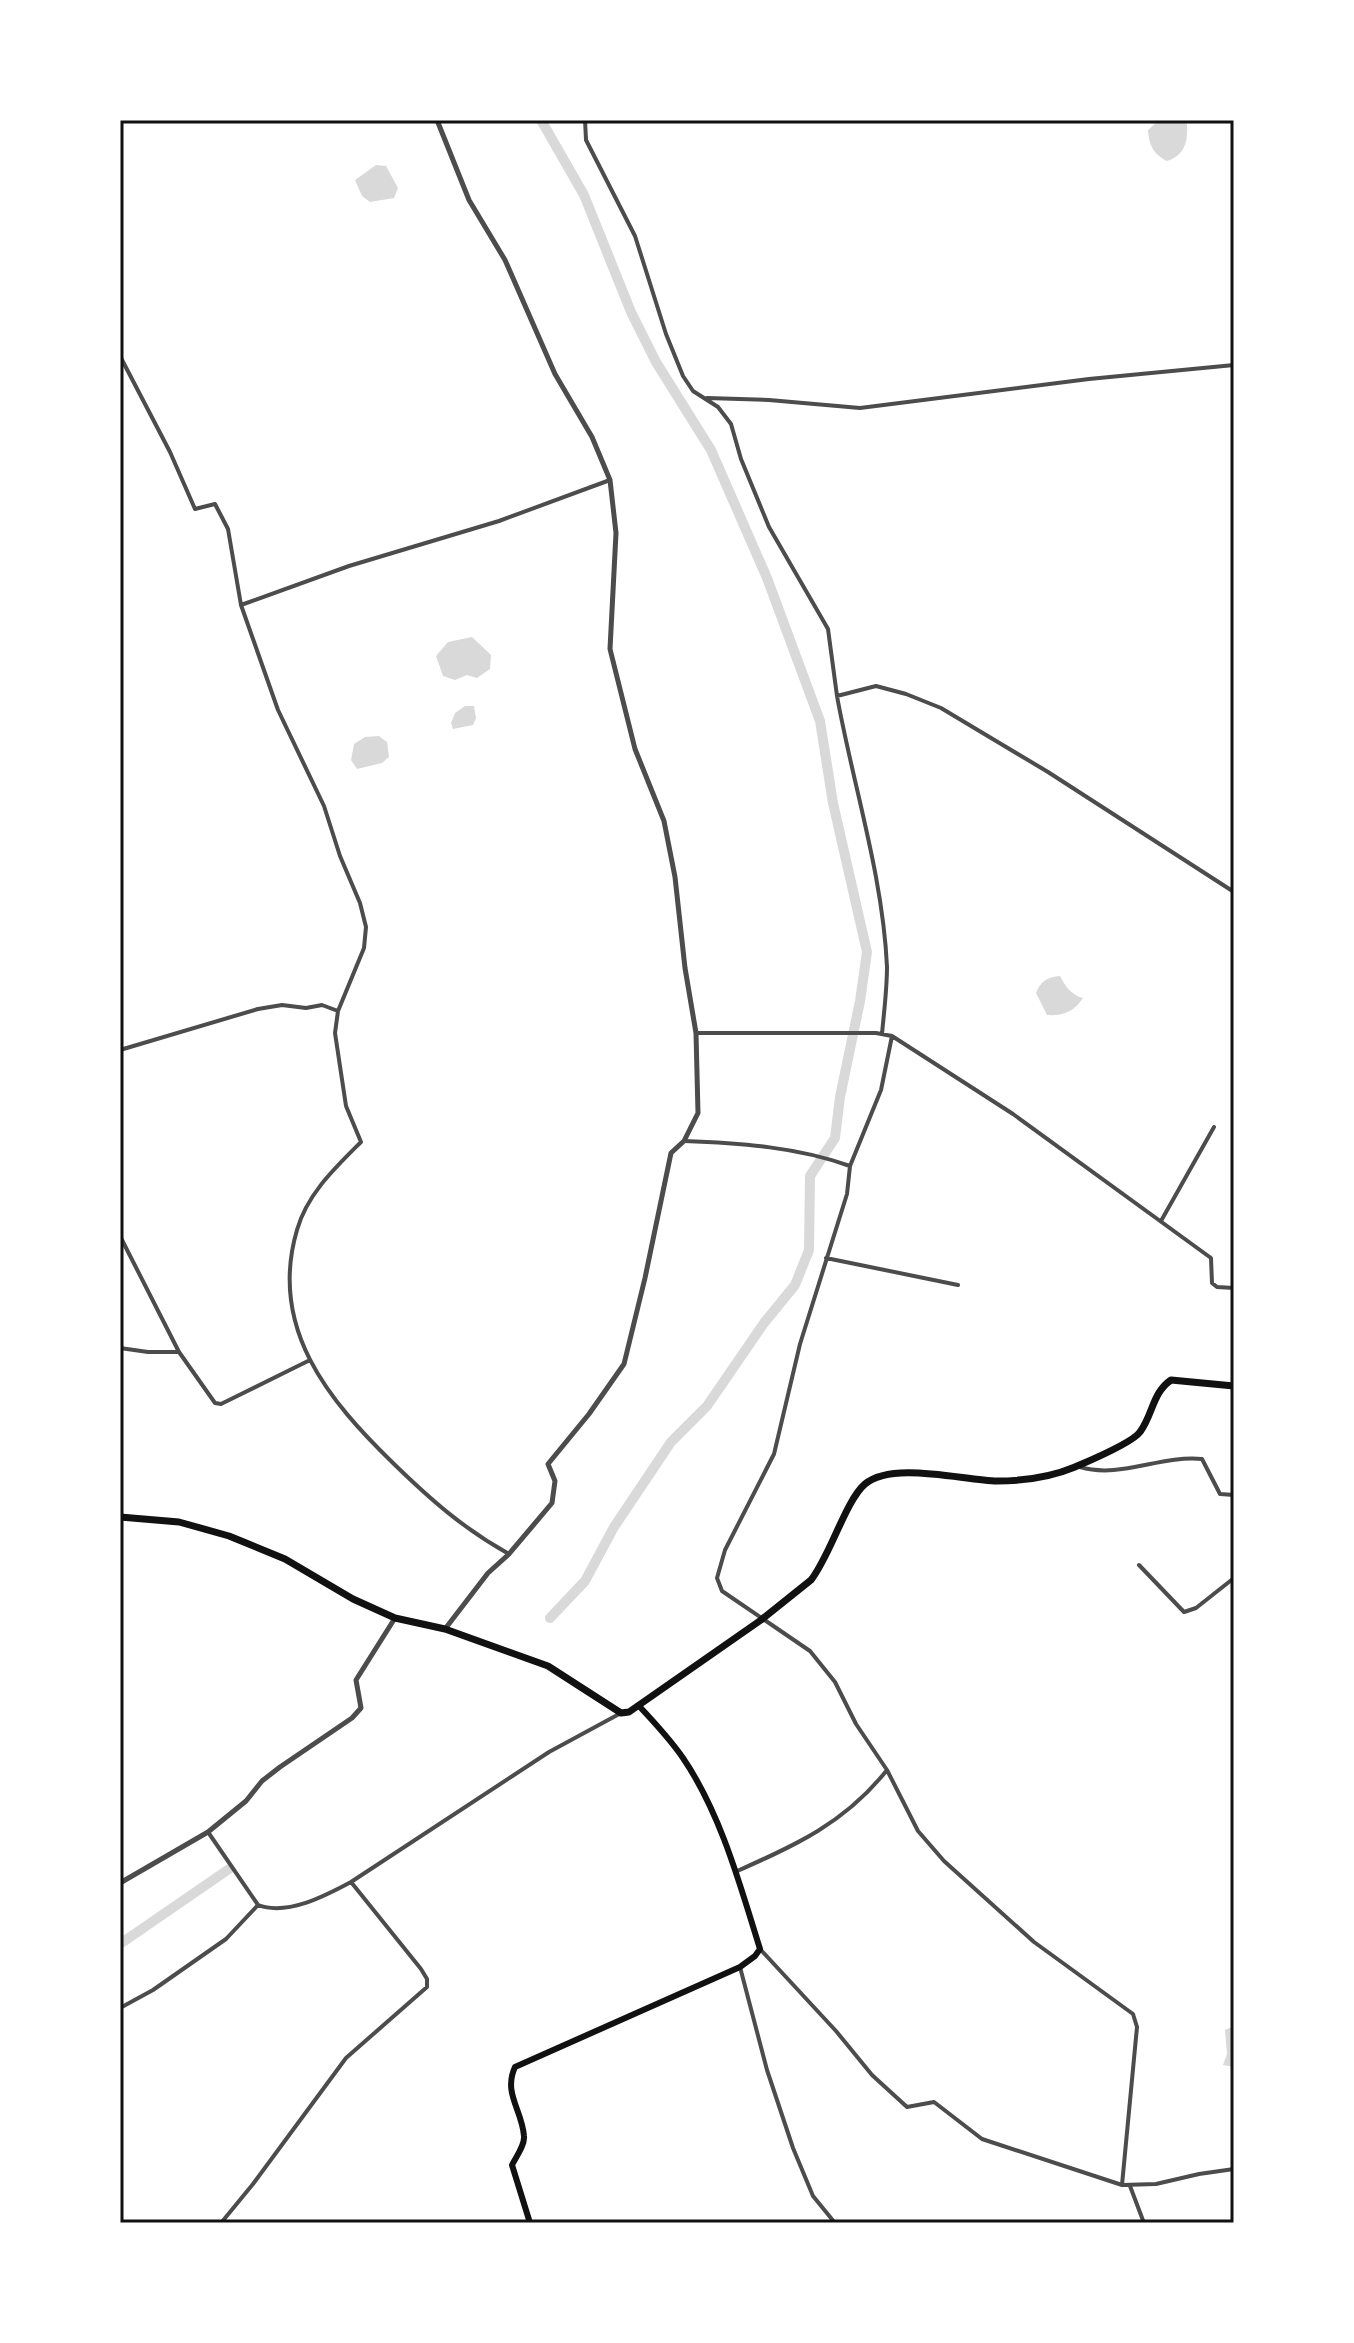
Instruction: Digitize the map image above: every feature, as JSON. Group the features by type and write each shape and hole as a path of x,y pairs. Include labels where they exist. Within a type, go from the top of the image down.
{"main road":[{"path":"120,1517 179,1522 229,1536 285,1559 353,1599 395,1618 445,1629 548,1666 621,1713 639,1706 761,1620 811,1580 823,1566 855,1495 865,1484 880,1476 906,1473 1000,1481 1040,1478 1078,1466 1140,1433 1159,1392 1171,1380 1234,1386"},
{"path":"530,2223 512,2165 524,2136 510,2088 515,2067 740,1967 760,1949 735,1872 702,1790 685,1760 639,1706"}],"street":[{"path":"437,120 469,200 505,260 555,374 592,437 610,480 616,533 610,649 635,749 664,821 675,877 696,1033 698,1113 684,1141 671,1153 624,1364 548,1464 555,1481 552,1503 509,1554 488,1573 445,1629"},
{"path":"585,120 586,140 635,236 676,360 693,391 718,407 731,424 741,459 769,527 828,629 837,696 860,794 884,927 887,970 879,1034"},
{"path":"120,356 170,452 195,509 215,504 228,529 241,605 278,710 324,806 366,927 364,948 338,1011 335,1033 346,1106 361,1142 309,1200 297,1230 290,1272 291,1308 303,1348 333,1399 356,1427 426,1496 479,1537 509,1554"},
{"path":"705,398 860,408 1089,379 1234,365"},
{"path":"241,605 349,566 499,521 610,480"},
{"path":"837,696 876,686 941,708 1048,772 1234,892"},
{"path":"120,1050 258,1009 282,1005 306,1008 322,1005 338,1011"},
{"path":"696,1033 892,1036 1013,1114 1161,1221 1211,1258 1212,1283 1217,1287 1234,1288"},
{"path":"892,1036 881,1090 850,1166 847,1194 800,1344 774,1454 725,1550 717,1578 722,1591 810,1651 835,1682 856,1724 887,1770 918,1831 944,1861 1034,1942 1133,2014 1137,2027 1122,2185"},
{"path":"1161,1221 1214,1127"},
{"path":"684,1141 731,1143 812,1155 850,1166"},
{"path":"120,1236 179,1352 211,1399 221,1404 310,1360"},
{"path":"826,1258 958,1285"},
{"path":"120,1348 179,1352"},
{"path":"1078,1466 1105,1472 1146,1462 1202,1459 1220,1494 1234,1495"},
{"path":"1139,1565 1184,1612 1196,1608 1234,1578"},
{"path":"120,1883 208,1832 246,1801 262,1781 352,1718 361,1708 356,1680 395,1618"},
{"path":"208,1832 258,1905 270,1910 321,1898 351,1882 549,1752 621,1713"},
{"path":"735,1872 779,1852 847,1813 887,1770"},
{"path":"221,2223 346,2058 427,1987 427,1979 421,1969 351,1882"},
{"path":"120,2008 153,1990 226,1939 258,1905"},
{"path":"760,1949 872,2075 907,2107 934,2102 982,2139 1122,2185 1156,2184 1234,2169"},
{"path":"740,1967 767,2070 793,2148 813,2196 835,2223"},
{"path":"1130,2186 1144,2223"}],"shaded area":[{"path":"1159,120 1180,120 1187,124 1184,147 1167,161 1155,152 1149,140 1148,130"},
{"path":"376,165 386,166 398,188 394,198 370,202 362,196 355,180"},
{"path":"472,637 491,655 490,669 477,678 467,675 455,680 443,676 436,656 448,642"},
{"path":"465,706 474,706 476,718 473,725 453,729 451,723 455,713"},
{"path":"379,736 387,742 389,757 382,763 357,769 351,760 354,744 365,737"},
{"path":"1060,976 1069,990 1083,998 1068,1012 1047,1015 1036,993 1045,980"},
{"path":"1234,2026 1234,2067 1223,2065 1227,2054 1225,2030"}],"waterway":[{"path":"541,120 584,195 631,312 656,362 711,450 767,578 820,721 833,803 867,952 835,1138 810,1176 809,1250 795,1285 764,1323 707,1406 671,1442 614,1527 585,1581 550,1618"},
{"path":"120,1944 229,1869"}]}
